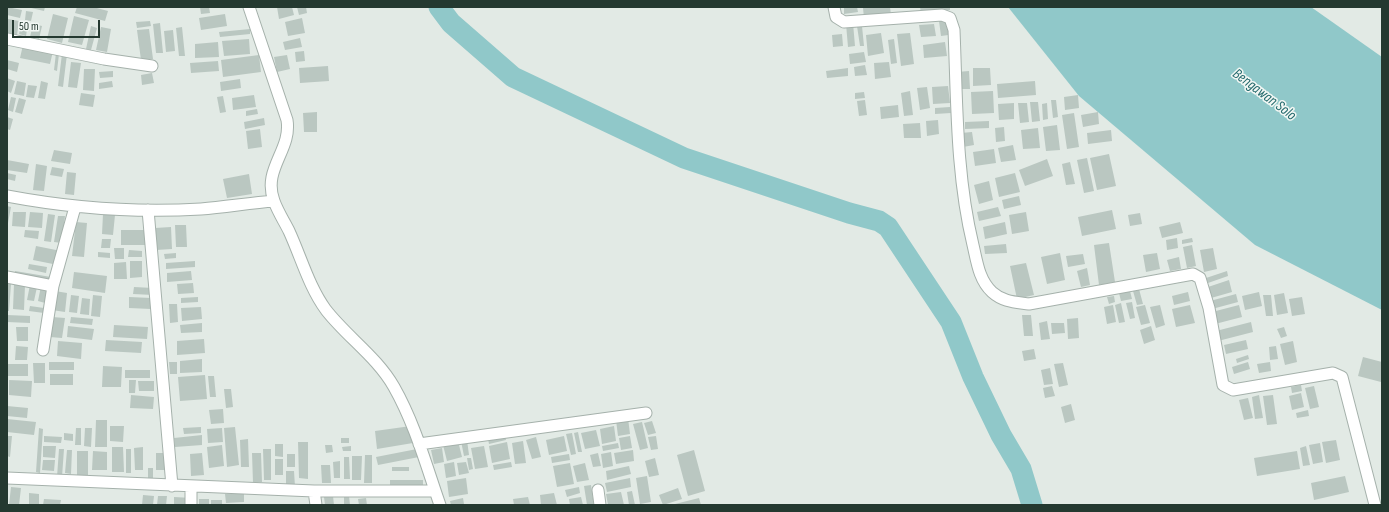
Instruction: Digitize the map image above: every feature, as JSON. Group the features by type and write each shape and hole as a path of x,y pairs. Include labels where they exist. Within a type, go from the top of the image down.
{"street":[{"path":"249,7 287,120 288,130 285,143 272,170 271,187 274,201 310,280 326,309 386,375 404,407 419,444 440,505"},
{"path":"834,7 836,16 844,22 942,15 950,18 954,30 960,165 966,216 980,276 992,292 1006,302 1029,304 1193,274 1200,278 1209,308 1223,385 1233,390 1333,373 1342,377 1375,505"},
{"path":"7,39 104,59 152,66"},
{"path":"7,196 75,207 148,210 202,208 274,201"},
{"path":"43,350 53,286 75,207"},
{"path":"148,210 172,486"},
{"path":"7,277 53,286"},
{"path":"419,444 646,413"},
{"path":"7,478 191,487 314,491 435,491"},
{"path":"191,487 191,505"},
{"path":"598,490 600,505"},
{"path":"314,491 316,505"}],"water":[{"name":"Bengawan Solo","path":"1008,7 1311,7 1382,57 1382,310 1255,245 1079,96"}],"building":[{"path":"7,7 22,10 20,18 7,15"},
{"path":"27,7 45,7 44,11"},
{"path":"77,7 93,7 108,11 105,21 75,13"},
{"path":"200,7 209,7 210,13 201,14"},
{"path":"277,7 292,7 294,15 279,19"},
{"path":"297,7 306,7 307,13 299,15"},
{"path":"844,7 857,7 858,12 844,14"},
{"path":"890,7 891,15 864,18 863,8"},
{"path":"920,7 950,7 950,10 921,14"},
{"path":"26,11 33,12 31,21 25,20"},
{"path":"53,14 68,18 62,43 47,39"},
{"path":"225,14 227,26 201,30 199,18"},
{"path":"74,16 89,20 82,45 68,42"},
{"path":"302,18 305,33 288,36 285,22"},
{"path":"8,19 19,21 17,35 7,33"},
{"path":"954,20 956,34 941,36 939,21"},
{"path":"150,21 151,26 137,28 136,22"},
{"path":"22,22 28,23 26,36 19,34"},
{"path":"160,23 163,53 156,53 153,24"},
{"path":"853,23 855,46 848,47 846,24"},
{"path":"33,24 42,26 39,39 30,37"},
{"path":"934,24 936,36 921,37 919,25"},
{"path":"91,26 97,28 91,50 86,49"},
{"path":"857,26 862,26 864,46 860,46"},
{"path":"101,27 111,29 107,52 96,50"},
{"path":"182,27 185,56 179,56 176,28"},
{"path":"149,29 153,59 141,60 137,30"},
{"path":"250,29 250,34 220,37 219,32"},
{"path":"173,30 175,51 166,52 164,31"},
{"path":"881,33 884,53 868,56 866,35"},
{"path":"910,33 914,64 901,66 897,34"},
{"path":"842,34 843,46 833,47 832,35"},
{"path":"300,38 302,47 285,50 283,42"},
{"path":"249,39 250,54 224,56 222,41"},
{"path":"894,39 897,63 891,64 888,40"},
{"path":"218,42 219,57 195,58 195,44"},
{"path":"945,42 947,56 924,58 923,45"},
{"path":"23,45 53,51 50,64 20,58"},
{"path":"304,51 305,61 296,62 295,52"},
{"path":"864,52 866,62 850,64 849,54"},
{"path":"56,53 59,54 57,71 54,70"},
{"path":"62,54 67,54 63,87 58,86"},
{"path":"259,55 261,72 223,77 221,60"},
{"path":"287,55 290,69 277,72 274,57"},
{"path":"7,60 19,63 17,72 7,69"},
{"path":"218,61 219,71 191,73 190,63"},
{"path":"71,62 81,63 77,88 68,87"},
{"path":"889,62 891,77 875,79 874,63"},
{"path":"865,65 867,75 855,76 854,67"},
{"path":"328,66 329,81 300,83 299,68"},
{"path":"848,68 848,76 827,78 826,71"},
{"path":"973,68 990,68 991,85 973,86"},
{"path":"84,69 95,69 94,91 83,90"},
{"path":"113,71 113,77 100,78 99,72"},
{"path":"969,71 970,89 958,89 957,72"},
{"path":"152,73 154,83 142,85 141,75"},
{"path":"7,78 15,81 11,93 7,91"},
{"path":"240,79 241,88 221,91 220,82"},
{"path":"17,81 26,83 24,96 14,94"},
{"path":"41,81 48,83 45,99 38,98"},
{"path":"112,81 113,87 99,89 99,83"},
{"path":"1035,81 1036,95 998,98 997,84"},
{"path":"28,85 37,86 34,98 26,97"},
{"path":"948,86 950,103 933,104 932,87"},
{"path":"927,87 930,108 920,110 917,88"},
{"path":"910,91 913,115 904,116 901,93"},
{"path":"993,91 994,113 972,114 971,92"},
{"path":"864,92 865,98 855,99 855,93"},
{"path":"81,93 95,95 93,107 79,105"},
{"path":"254,95 256,107 233,110 232,98"},
{"path":"1078,95 1079,108 1065,110 1064,97"},
{"path":"223,96 226,112 220,113 217,97"},
{"path":"11,97 16,98 13,112 8,110"},
{"path":"19,98 26,100 22,114 15,112"},
{"path":"865,100 867,115 859,116 857,101"},
{"path":"1051,100 1056,100 1058,117 1053,118"},
{"path":"1030,102 1038,102 1040,121 1032,122"},
{"path":"1014,103 1014,119 999,120 998,104"},
{"path":"1018,103 1027,103 1029,122 1020,123"},
{"path":"1047,103 1048,119 1043,120 1042,104"},
{"path":"898,105 899,117 881,119 880,107"},
{"path":"950,107 951,113 935,114 935,108"},
{"path":"257,109 258,114 246,116 246,111"},
{"path":"317,112 317,132 304,132 303,113"},
{"path":"1098,112 1099,124 1083,127 1081,115"},
{"path":"1074,113 1079,147 1067,149 1062,115"},
{"path":"7,117 13,119 10,130 7,129"},
{"path":"264,118 265,125 245,129 244,122"},
{"path":"938,120 939,134 927,136 926,121"},
{"path":"989,121 989,128 965,129 965,122"},
{"path":"920,123 921,138 904,138 903,124"},
{"path":"1057,125 1060,150 1046,151 1043,127"},
{"path":"1004,127 1005,141 996,142 995,128"},
{"path":"1038,128 1040,148 1023,149 1021,130"},
{"path":"260,129 262,147 248,149 246,131"},
{"path":"1111,130 1112,141 1088,144 1087,133"},
{"path":"972,132 974,145 963,147 961,133"},
{"path":"1013,145 1016,160 1001,162 998,148"},
{"path":"994,149 996,163 975,166 973,152"},
{"path":"54,150 72,153 70,164 51,161"},
{"path":"1109,154 1116,186 1097,190 1090,158"},
{"path":"1087,158 1094,191 1084,193 1077,160"},
{"path":"1047,159 1053,176 1025,186 1019,170"},
{"path":"7,160 29,164 27,173 7,170"},
{"path":"1070,162 1075,184 1066,185 1062,164"},
{"path":"36,164 47,166 44,191 33,190"},
{"path":"52,167 64,169 62,177 50,175"},
{"path":"67,172 76,173 74,195 65,194"},
{"path":"7,173 16,175 15,181 7,179"},
{"path":"1015,173 1020,192 999,197 995,178"},
{"path":"249,174 252,194 227,198 223,179"},
{"path":"989,181 993,200 979,204 974,185"},
{"path":"1019,196 1021,205 1004,209 1002,200"},
{"path":"7,206 11,207 8,223 7,223"},
{"path":"998,207 1001,216 979,221 977,212"},
{"path":"1112,210 1116,229 1082,236 1078,217"},
{"path":"13,212 26,212 25,227 12,226"},
{"path":"30,212 43,213 42,228 28,227"},
{"path":"1026,212 1029,231 1012,234 1009,215"},
{"path":"1140,213 1142,224 1130,226 1128,215"},
{"path":"48,214 55,215 51,242 44,241"},
{"path":"103,214 115,215 113,235 102,234"},
{"path":"58,216 65,216 62,243 54,242"},
{"path":"76,222 87,223 84,257 72,256"},
{"path":"1005,222 1007,234 985,239 983,227"},
{"path":"1180,222 1183,233 1162,238 1159,227"},
{"path":"175,225 186,225 187,247 176,247"},
{"path":"171,227 172,249 156,250 155,228"},
{"path":"25,230 39,231 38,239 24,237"},
{"path":"121,230 145,230 145,245 121,245"},
{"path":"1177,238 1178,248 1167,250 1166,240"},
{"path":"1192,238 1193,242 1182,244 1182,240"},
{"path":"102,239 111,239 110,248 101,248"},
{"path":"1109,243 1115,282 1099,285 1094,245"},
{"path":"1006,244 1007,253 985,254 984,246"},
{"path":"1192,245 1196,266 1187,268 1183,247"},
{"path":"36,246 61,251 58,265 33,260"},
{"path":"114,248 124,248 124,259 115,259"},
{"path":"1213,248 1217,269 1204,272 1200,250"},
{"path":"129,250 142,251 142,257 128,257"},
{"path":"98,252 110,253 110,258 98,257"},
{"path":"176,253 176,258 165,259 164,254"},
{"path":"1060,253 1065,280 1047,284 1041,257"},
{"path":"1157,253 1160,269 1146,272 1143,255"},
{"path":"1083,254 1085,264 1068,267 1066,256"},
{"path":"1179,257 1181,269 1170,271 1167,260"},
{"path":"130,261 142,261 142,277 130,278"},
{"path":"195,261 195,267 166,269 166,263"},
{"path":"126,262 127,279 114,279 114,263"},
{"path":"1026,263 1034,295 1017,299 1010,266"},
{"path":"29,264 47,267 46,273 28,269"},
{"path":"1087,268 1090,285 1081,287 1077,271"},
{"path":"15,271 51,277 50,283 14,278"},
{"path":"191,271 192,280 167,282 167,273"},
{"path":"1227,271 1228,276 1208,283 1206,278"},
{"path":"74,272 107,276 105,293 72,288"},
{"path":"1229,280 1232,292 1211,298 1208,287"},
{"path":"7,283 11,284 9,311 7,311"},
{"path":"193,283 194,293 178,294 177,284"},
{"path":"14,284 25,285 24,310 13,309"},
{"path":"30,285 37,287 34,301 27,300"},
{"path":"41,286 48,287 45,303 38,301"},
{"path":"134,287 153,288 153,295 133,294"},
{"path":"1139,289 1143,304 1137,305 1133,291"},
{"path":"55,291 67,293 65,312 52,310"},
{"path":"1130,291 1132,299 1121,301 1119,293"},
{"path":"1188,292 1190,301 1174,305 1172,296"},
{"path":"1259,292 1262,306 1245,310 1242,296"},
{"path":"1284,293 1288,313 1277,315 1274,295"},
{"path":"1236,294 1238,302 1212,309 1210,301"},
{"path":"71,295 79,296 77,313 69,312"},
{"path":"93,295 102,296 100,317 91,316"},
{"path":"1263,295 1271,295 1273,316 1266,316"},
{"path":"1114,296 1115,302 1109,304 1107,297"},
{"path":"129,297 151,298 151,309 129,308"},
{"path":"198,297 198,302 181,303 181,298"},
{"path":"1302,297 1305,314 1292,316 1289,299"},
{"path":"82,298 90,299 89,315 80,314"},
{"path":"1132,302 1135,318 1130,319 1126,303"},
{"path":"1121,303 1125,322 1119,323 1115,305"},
{"path":"169,304 177,304 178,322 170,323"},
{"path":"1113,305 1116,322 1107,324 1104,307"},
{"path":"1145,305 1150,323 1141,325 1136,307"},
{"path":"1160,305 1165,325 1156,328 1150,307"},
{"path":"1190,305 1195,323 1176,327 1172,309"},
{"path":"1239,305 1242,317 1215,324 1212,312"},
{"path":"30,306 44,308 44,313 29,311"},
{"path":"201,307 202,319 182,321 181,308"},
{"path":"7,315 30,316 30,323 7,322"},
{"path":"1022,315 1031,315 1033,336 1024,336"},
{"path":"52,317 65,318 62,338 50,337"},
{"path":"71,317 93,319 92,325 70,323"},
{"path":"1078,318 1079,338 1068,339 1067,319"},
{"path":"1047,321 1050,339 1041,340 1039,323"},
{"path":"1251,322 1253,332 1218,341 1216,331"},
{"path":"202,323 202,332 181,333 180,325"},
{"path":"1051,323 1064,323 1065,333 1052,334"},
{"path":"114,325 148,327 147,339 113,337"},
{"path":"68,326 94,329 92,340 67,337"},
{"path":"1151,326 1155,340 1144,344 1140,330"},
{"path":"16,327 28,327 28,341 17,341"},
{"path":"1284,327 1287,336 1281,338 1277,329"},
{"path":"204,339 205,353 177,355 177,341"},
{"path":"106,340 142,342 141,353 105,351"},
{"path":"1246,340 1248,349 1226,354 1224,345"},
{"path":"58,341 82,343 81,359 57,356"},
{"path":"1293,341 1297,362 1285,365 1280,344"},
{"path":"16,346 28,347 27,360 15,360"},
{"path":"1276,346 1278,359 1270,360 1269,347"},
{"path":"1034,349 1036,359 1024,361 1022,351"},
{"path":"1248,355 1249,359 1237,363 1236,359"},
{"path":"1363,357 1382,362 1381,382 1358,376"},
{"path":"202,359 202,372 180,373 180,361"},
{"path":"49,362 74,362 74,370 49,370"},
{"path":"169,362 177,362 177,374 170,374"},
{"path":"1248,362 1250,369 1234,374 1232,367"},
{"path":"1270,362 1271,371 1259,373 1257,364"},
{"path":"33,363 45,363 45,383 34,383"},
{"path":"1063,363 1068,385 1059,387 1054,364"},
{"path":"7,364 28,364 28,376 7,376"},
{"path":"103,366 122,367 121,387 102,387"},
{"path":"1050,368 1053,384 1044,385 1041,370"},
{"path":"125,370 150,370 150,378 125,378"},
{"path":"50,374 73,374 73,385 50,385"},
{"path":"205,375 207,399 180,401 178,377"},
{"path":"208,376 214,376 216,397 210,397"},
{"path":"9,380 32,381 31,397 9,395"},
{"path":"129,380 136,380 135,393 129,393"},
{"path":"138,381 154,381 154,391 139,391"},
{"path":"1301,385 1302,391 1292,393 1291,387"},
{"path":"1052,386 1055,396 1045,398 1043,388"},
{"path":"1314,386 1319,407 1310,409 1305,388"},
{"path":"224,389 231,389 233,407 226,408"},
{"path":"1301,393 1304,407 1292,410 1289,396"},
{"path":"131,395 154,397 153,409 130,408"},
{"path":"1259,395 1263,418 1255,419 1252,397"},
{"path":"1273,395 1277,424 1267,425 1263,396"},
{"path":"1248,398 1253,418 1244,420 1239,400"},
{"path":"1071,404 1075,420 1065,423 1061,407"},
{"path":"7,406 28,408 27,418 7,416"},
{"path":"223,409 224,423 211,424 209,410"},
{"path":"1308,410 1309,416 1297,418 1296,413"},
{"path":"628,418 630,434 618,436 616,420"},
{"path":"7,419 36,422 34,435 7,432"},
{"path":"96,420 107,420 107,447 95,447"},
{"path":"652,421 656,433 648,435 644,423"},
{"path":"642,422 648,448 640,450 633,424"},
{"path":"110,426 124,426 123,442 110,441"},
{"path":"411,426 413,443 377,449 375,431"},
{"path":"614,426 616,441 602,444 600,429"},
{"path":"201,427 201,433 184,434 183,428"},
{"path":"235,427 239,465 227,467 224,428"},
{"path":"39,428 43,429 40,473 36,472"},
{"path":"76,428 81,428 81,445 75,445"},
{"path":"85,428 92,428 91,447 84,446"},
{"path":"222,428 223,442 208,443 207,429"},
{"path":"596,430 600,446 585,449 581,433"},
{"path":"578,432 582,452 578,452 574,433"},
{"path":"64,433 73,434 73,441 64,440"},
{"path":"572,433 576,454 571,455 566,434"},
{"path":"202,435 202,445 175,447 174,438"},
{"path":"7,436 12,436 10,457 7,456"},
{"path":"44,436 62,437 61,443 44,442"},
{"path":"505,436 506,440 489,444 488,439"},
{"path":"564,436 567,451 549,455 546,440"},
{"path":"630,436 632,448 621,450 619,438"},
{"path":"656,436 658,449 651,450 648,437"},
{"path":"536,437 541,457 532,459 526,440"},
{"path":"341,438 349,438 349,443 341,443"},
{"path":"248,439 249,467 241,467 240,440"},
{"path":"467,440 469,455 464,456 461,441"},
{"path":"1336,440 1340,460 1326,463 1322,442"},
{"path":"458,441 462,457 447,461 443,445"},
{"path":"523,441 526,463 515,464 512,443"},
{"path":"298,442 308,442 308,479 299,478"},
{"path":"507,442 510,459 492,463 489,446"},
{"path":"618,443 619,448 603,451 602,446"},
{"path":"1320,443 1323,462 1313,464 1309,445"},
{"path":"275,444 283,444 283,457 275,456"},
{"path":"222,445 224,466 209,468 207,447"},
{"path":"325,445 332,445 333,452 326,453"},
{"path":"43,446 56,446 55,458 43,457"},
{"path":"351,446 351,451 343,451 342,447"},
{"path":"484,446 488,467 475,469 471,448"},
{"path":"1306,446 1310,465 1303,466 1300,448"},
{"path":"112,447 123,447 124,472 112,472"},
{"path":"143,447 143,470 135,470 134,448"},
{"path":"442,448 444,462 434,464 431,450"},
{"path":"59,449 64,449 62,477 57,477"},
{"path":"126,449 131,449 131,473 126,473"},
{"path":"263,449 271,449 271,480 264,480"},
{"path":"417,449 419,457 378,465 376,457"},
{"path":"67,450 72,450 71,474 65,473"},
{"path":"633,450 634,461 616,464 614,453"},
{"path":"694,450 705,491 688,496 677,455"},
{"path":"77,451 88,451 88,476 77,475"},
{"path":"93,451 107,452 107,470 92,470"},
{"path":"1297,451 1300,469 1257,476 1254,458"},
{"path":"611,452 613,466 603,468 601,454"},
{"path":"156,453 165,453 165,470 156,470"},
{"path":"202,453 204,475 191,476 190,454"},
{"path":"252,453 261,453 262,482 253,483"},
{"path":"598,453 601,466 593,467 590,455"},
{"path":"287,454 295,454 295,467 287,467"},
{"path":"569,454 570,460 552,463 551,457"},
{"path":"365,455 372,455 372,483 364,483"},
{"path":"352,456 362,456 361,480 352,480"},
{"path":"344,457 349,457 350,479 344,479"},
{"path":"467,458 471,458 473,469 469,470"},
{"path":"655,458 659,475 649,477 645,461"},
{"path":"275,459 283,459 283,475 275,475"},
{"path":"43,460 55,460 54,471 42,470"},
{"path":"340,461 340,478 334,478 333,462"},
{"path":"454,462 456,476 446,478 444,464"},
{"path":"466,462 469,473 459,475 457,463"},
{"path":"511,462 512,467 494,470 493,465"},
{"path":"570,463 574,484 557,487 553,466"},
{"path":"585,463 589,480 577,482 573,466"},
{"path":"321,465 330,465 331,483 322,483"},
{"path":"629,466 631,474 607,480 606,471"},
{"path":"392,467 409,467 409,471 392,471"},
{"path":"148,468 153,468 153,479 148,479"},
{"path":"286,471 294,471 295,487 286,488"},
{"path":"647,476 651,502 640,504 636,478"},
{"path":"1345,476 1349,492 1314,500 1311,483"},
{"path":"466,478 468,494 449,497 447,481"},
{"path":"630,478 631,487 607,492 605,483"},
{"path":"390,480 423,480 423,488 390,488"},
{"path":"591,485 594,505 587,505 584,486"},
{"path":"11,487 21,488 19,505 9,505"},
{"path":"579,487 580,493 567,497 565,490"},
{"path":"678,488 682,499 663,505 659,495"},
{"path":"632,491 635,505 629,505 627,492"},
{"path":"621,492 624,505 608,505 606,494"},
{"path":"29,493 39,494 39,505 29,505"},
{"path":"554,493 557,505 541,505 540,495"},
{"path":"225,494 244,494 244,502 226,503"},
{"path":"143,495 154,496 153,505 142,505"},
{"path":"158,496 167,496 166,505 157,505"},
{"path":"333,496 334,505 325,505 324,497"},
{"path":"349,496 350,505 344,505 344,497"},
{"path":"174,497 192,498 191,505 174,505"},
{"path":"528,497 530,505 514,505 513,499"},
{"path":"581,497 583,505 570,505 569,499"},
{"path":"366,498 367,505 359,505 358,499"},
{"path":"463,498 464,504 451,505 450,501"},
{"path":"699,498 701,505 675,504"},
{"path":"44,499 61,500 60,505 43,505"},
{"path":"199,499 209,499 209,505 199,505"},
{"path":"211,500 222,500 222,505 211,505"}],"waterway":[{"path":"439,7 451,23 513,77 684,158 849,213 879,221 888,227 951,322 973,377 1001,435 1021,469 1032,505"}]}
